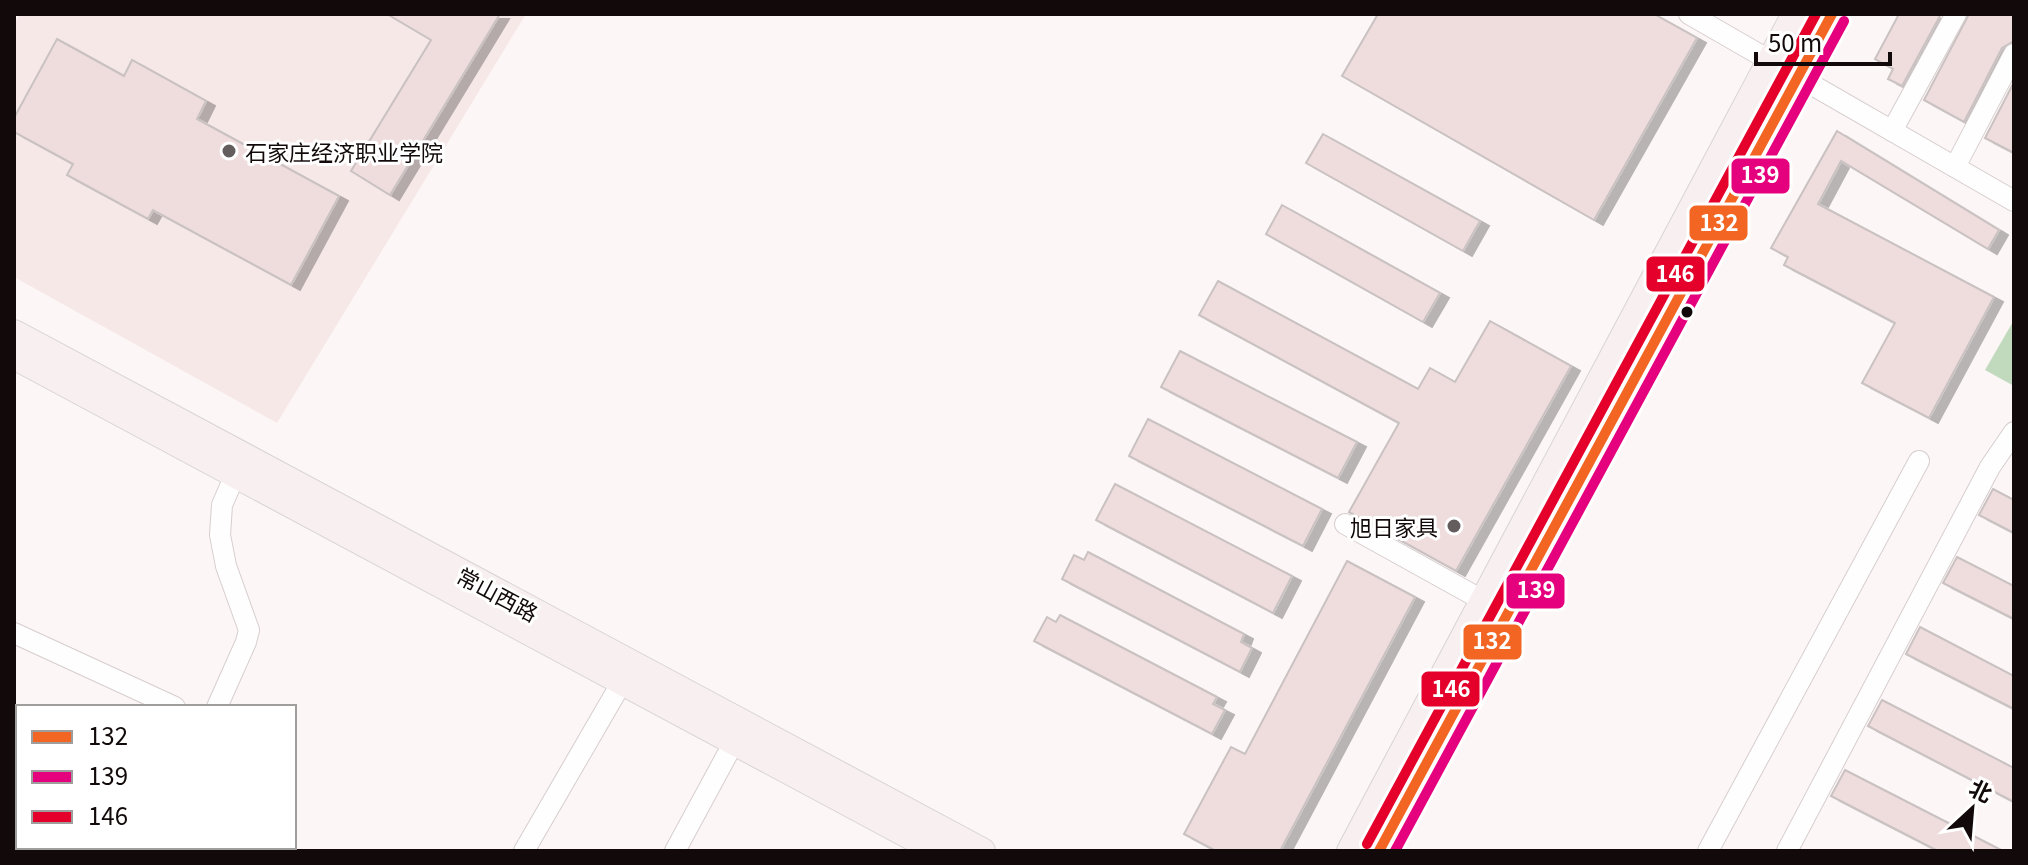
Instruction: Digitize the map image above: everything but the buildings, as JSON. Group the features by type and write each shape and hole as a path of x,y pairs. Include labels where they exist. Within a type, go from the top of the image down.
{"main road":[{"path":"1350,851 1795,14"},
{"path":"1379,851 1832,14"},
{"name":"常山西路","path":"15,354 938,851"},
{"name":"常山西路","path":"15,354 982,851"}],"street":[{"path":"1689,14 2014,201"},
{"path":"1892,131 1956,14"},
{"path":"1955,167 2014,54"},
{"path":"1787,851 1990,467 2014,432"},
{"path":"1708,851 1919,461"},
{"path":"218,705 249,630 226,566 220,535 222,505 235,475"},
{"path":"1345,524 1484,601"},
{"path":"14,633 171,705"},
{"path":"524,851 622,682"},
{"path":"675,851 734,742"}],"shaded area":[{"name":"石家庄经济职业学院","path":"20,14 526,14 277,423 14,277 14,24"}],"green space":[{"path":"2014,320 2014,386 1985,370"}],"transit line":[{"name":"146","path":"1367,844 1816,14"},
{"name":"132","path":"1379,851 1832,14"},
{"name":"139","path":"1395,851 1844,21"}],"place":[{"name":"石家庄经济职业学院","path":"229,151"},
{"name":"旭日家具","path":"1454,526"}]}
